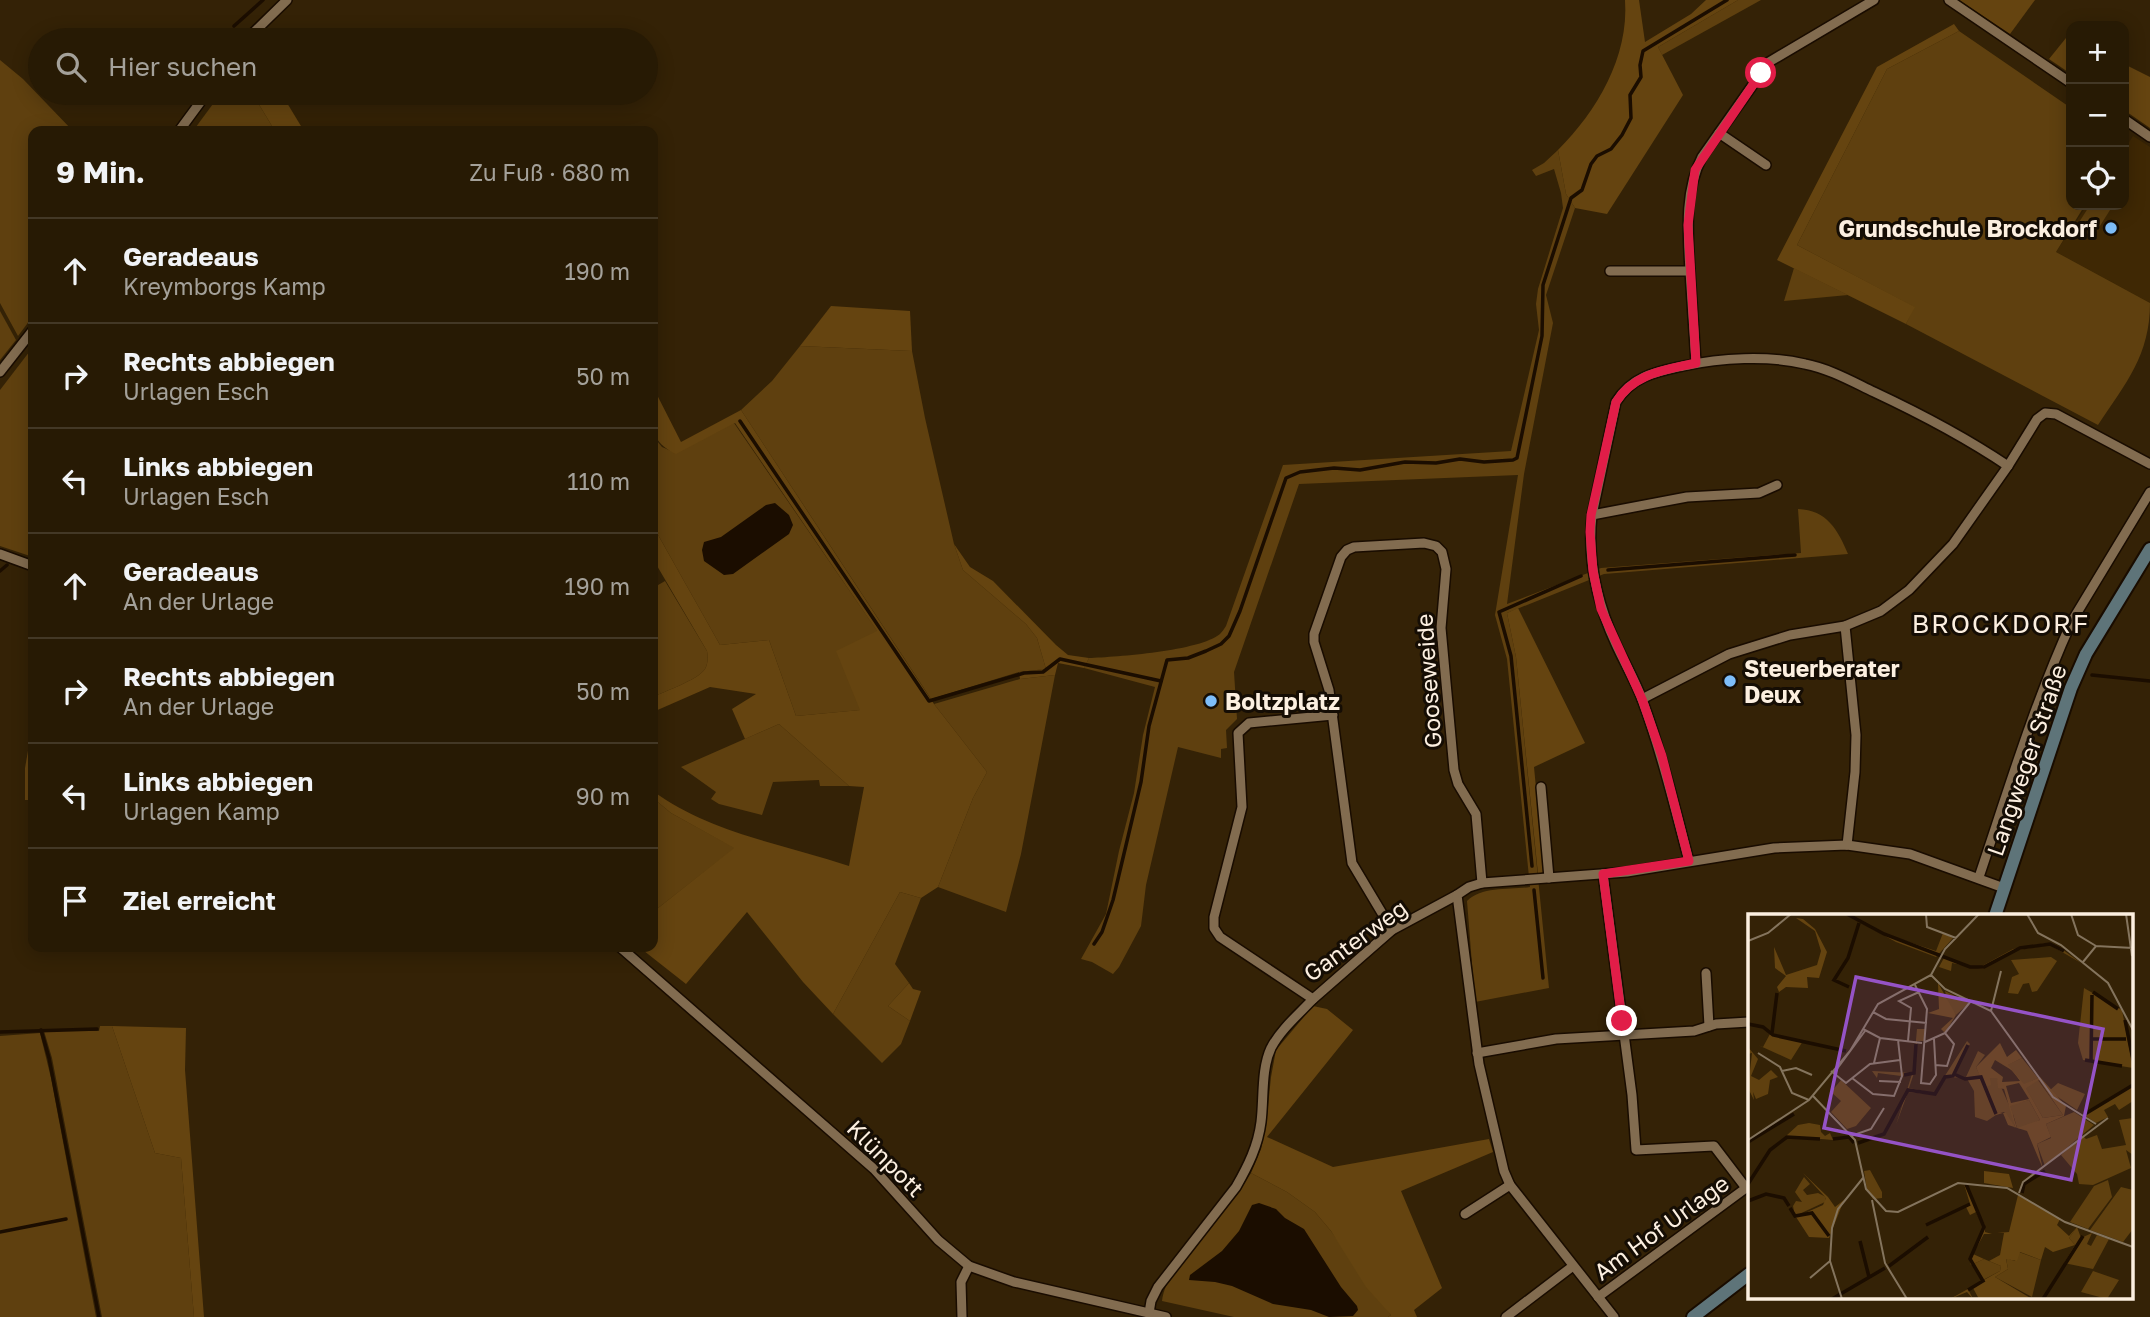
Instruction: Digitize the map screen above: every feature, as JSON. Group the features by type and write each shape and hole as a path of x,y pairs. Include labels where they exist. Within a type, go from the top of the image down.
{"street":[{"path":"258,28 287,0"},
{"path":"1696,363 1688,225 1695,170 1769,62 1874,0"},
{"path":"1949,0 2066,80"},
{"path":"183,126 198,105"},
{"path":"2129,122 2150,137"},
{"path":"1719,133 1766,165"},
{"path":"1610,271 1690,271"},
{"path":"0,372 28,336"},
{"path":"1689,861 1662,756 1642,699 1601,609 1593,571 1591,515 1616,402 1623,391 1643,376 1696,363 1751,359 1802,363 1828,370 1944,425 2008,466"},
{"path":"1642,699 1728,653 1790,635 1845,626 1881,611 1930,570 1953,544 2008,466 2037,419 2045,413 2056,414 2150,464"},
{"path":"1591,515 1687,497 1759,493 1777,485"},
{"path":"1979,877 2072,621 2150,492"},
{"name":"Gooseweide","path":"1392,930 1352,863 1329,690 1314,634 1341,557 1354,547 1424,543 1436,546 1442,552 1445,560 1441,628 1454,771 1458,784 1474,806 1476,814 1482,883"},
{"name":"Langweger Straße","path":"1996,914 2071,688 2086,654 2150,549"},
{"path":"0,554 28,564"},
{"path":"1845,626 1856,735 1847,845"},
{"name":"Ganterweg","path":"1333,715 1249,723 1238,733 1242,807 1214,917 1214,928 1220,937 1313,999 1392,930 1468,887 1482,883"},
{"path":"1541,787 1549,878"},
{"path":"1482,883 1603,874 1797,846 1847,845 1910,854 2004,887"},
{"path":"1603,874 1625,1034"},
{"path":"1457,895 1477,1053 1503,1171 1510,1185 1614,1317"},
{"name":"Klünpott","path":"626,952 874,1169 938,1240 969,1266 1014,1282 1166,1317"},
{"path":"1706,973 1709,1026"},
{"path":"1149,1313 1158,1287 1236,1187 1246,1170 1261,1124 1270,1050 1278,1036 1313,999"},
{"path":"1477,1053 1556,1039 1694,1031 1709,1026 1748,1022"},
{"name":"Am Hof Urlage","path":"1598,1297 1748,1187 1714,1146 1636,1150 1625,1034"},
{"path":"1465,1214 1510,1185"},
{"path":"962,1317 961,1282 969,1266"},
{"path":"1506,1317 1573,1266"},
{"path":"1693,1317 1748,1275"}],"shaded area":[{"path":"1625,0 1639,0 1645,42 1691,14 1706,0 1738,0 1658,47 1683,95 1607,214 1575,208 1566,194 1558,150 1585,118 1608,82 1622,42"},
{"path":"1738,0 1761,0 1662,55 1658,47"},
{"path":"1959,0 2035,0 2010,34"},
{"path":"1954,24 1959,31 1887,69 1797,245 1915,307 1906,324 1777,260 1877,67"},
{"path":"1959,31 2066,105 2066,210 2082,210 2056,252 2150,303 2146,338 2141,353 2127,382 2098,425 1906,324 1914,307 1797,245 1887,69"},
{"path":"2066,38 2066,71 2049,59"},
{"path":"0,60 28,84 28,105 48,105 68,126 28,126 28,323 18,336 0,303"},
{"path":"2129,66 2150,77 2150,128 2129,113"},
{"path":"212,105 259,105 272,126 197,126"},
{"path":"259,105 288,105 301,126 272,126"},
{"name":"Grundschule Brockdorf","path":"2133,136 2150,147 2150,303 2056,252 2084,210 2129,210 2129,142"},
{"path":"1558,150 1566,194 1575,208 1546,295 1553,323 1524,474 1507,604 1601,568 1801,553 1798,509 1824,517 1835,529 1848,554 1604,574 1507,613 1516,657 1549,988 1475,1002 1467,901 1488,891 1530,887 1507,659 1495,615 1518,475 1299,484 1234,672 1237,719 1226,730 1227,748 1221,749 1221,758 1178,747 1146,885 1141,926 1113,974 1081,959 1106,914 1155,687 1084,668 1089,658 1177,649 1210,640 1220,634 1226,626 1283,465 1511,451 1539,330 1536,304 1538,289 1563,208 1554,169 1536,176 1532,170"},
{"path":"2087,210 2110,210 2093,237 2076,227"},
{"path":"1794,268 1848,295 1784,301"},
{"path":"831,306 910,311 912,351 800,346"},
{"path":"0,311 16,340 0,360"},
{"path":"800,346 912,351 954,544 963,570 1026,624 1037,638 1046,669 1019,672 931,699 741,410 772,381"},
{"path":"28,354 28,555 0,546 0,390"},
{"path":"658,397 681,442 741,410 934,704 987,772 973,798 938,887 921,898 900,892 833,1014 803,982 747,912 686,984 645,952 658,952 658,908 734,848 671,813 658,802 658,794 698,817 723,827 849,866 864,787 849,786 779,724 745,739 732,709 756,694 710,687 658,710 658,695 696,677 705,669 708,658 707,651 658,568 658,535 720,645 769,640 796,716 860,710 836,651 877,631 735,423 676,454 659,442"},
{"path":"734,423 878,632 861,710 796,716 769,640 720,645 658,535 658,442 662,447 676,453"},
{"path":"775,503 789,515 793,525 789,534 733,574 724,575 704,561 704,542 721,537 766,505"},
{"path":"954,544 970,567 993,581 1056,645 1068,655 1089,658 1084,668 1058,663 1055,675 1020,679 1019,672 1046,669 1037,638 1026,624 963,570"},
{"path":"665,581 707,651 708,660 705,669 696,677 658,695 658,585"},
{"path":"1518,608 1585,743 1534,767 1544,872 1538,874 1516,657 1507,613"},
{"path":"1055,675 1021,854 1006,912 938,887 973,798 987,772 934,704 1020,679"},
{"path":"779,724 849,786 820,786 819,780 773,782 762,815 719,804 711,799 716,792 681,767"},
{"path":"28,751 28,800 25,800"},
{"path":"658,802 671,813 735,848 658,908"},
{"path":"900,892 921,898 895,964 909,983 888,1006 910,1021 901,1044 882,1063 833,1014"},
{"path":"909,983 913,989 921,991 910,1021 888,1006"},
{"path":"1313,1006 1327,1009 1353,1030 1267,1137 1333,1167 1489,1139 1493,1152 1401,1191 1442,1288 1414,1310 1417,1317 1388,1317 1391,1315 1366,1287 1331,1231 1315,1212 1287,1192 1251,1173 1261,1149 1266,1126 1276,1050"},
{"path":"100,1026 112,1026 155,1153 181,1158 194,1317 102,1317 52,1058 44,1031 99,1031"},
{"path":"112,1026 186,1028 185,1070 204,1317 194,1317 181,1158 155,1153"},
{"path":"40,1033 96,1317 0,1317 0,1036"},
{"path":"1251,1173 1287,1192 1315,1212 1391,1315 1234,1317 1162,1301 1174,1271 1211,1228"},
{"path":"1259,1203 1276,1209 1304,1229 1341,1287 1357,1306 1358,1310 1353,1316 1329,1317 1311,1310 1273,1304 1232,1286 1189,1280 1190,1275 1222,1251 1239,1231 1252,1205"}],"waterway":[{"path":"234,26 263,0"},
{"path":"1094,944 1102,932 1113,900 1141,782 1149,726 1167,660 1188,658 1221,644 1229,636 1286,478 1300,472 1334,468 1360,470 1405,462 1436,463 1460,459 1484,462 1517,458 1542,336 1543,285 1571,198 1582,190 1591,164 1597,156 1611,149 1631,118 1630,95 1641,77 1643,51 1727,0"},
{"path":"740,421 929,701 1024,673 1043,672 1060,659 1161,681"},
{"path":"1608,570 1795,555"},
{"path":"0,571 7,565"},
{"path":"1532,866 1511,656 1499,612 1581,576"},
{"path":"2092,675 2150,681"},
{"path":"1534,890 1543,978"},
{"path":"0,1032 97,1029"},
{"path":"41,1030 49,1058 99,1317"},
{"path":"0,1232 66,1219"}],"place":[{"name":"Grundschule Brockdorf","path":"2111,228"},
{"name":"Steuerberater Deux","path":"1730,681"},
{"name":"Boltzplatz","path":"1211,701"}],"district":[{"name":"BROCKDORF","path":"2001,623"}],"route":[{"path":"1622,1021 1603,874 1689,861 1662,756 1642,699 1601,609 1591,557 1591,515 1616,402 1623,391 1643,376 1696,363 1688,225 1695,170 1761,73"}]}
